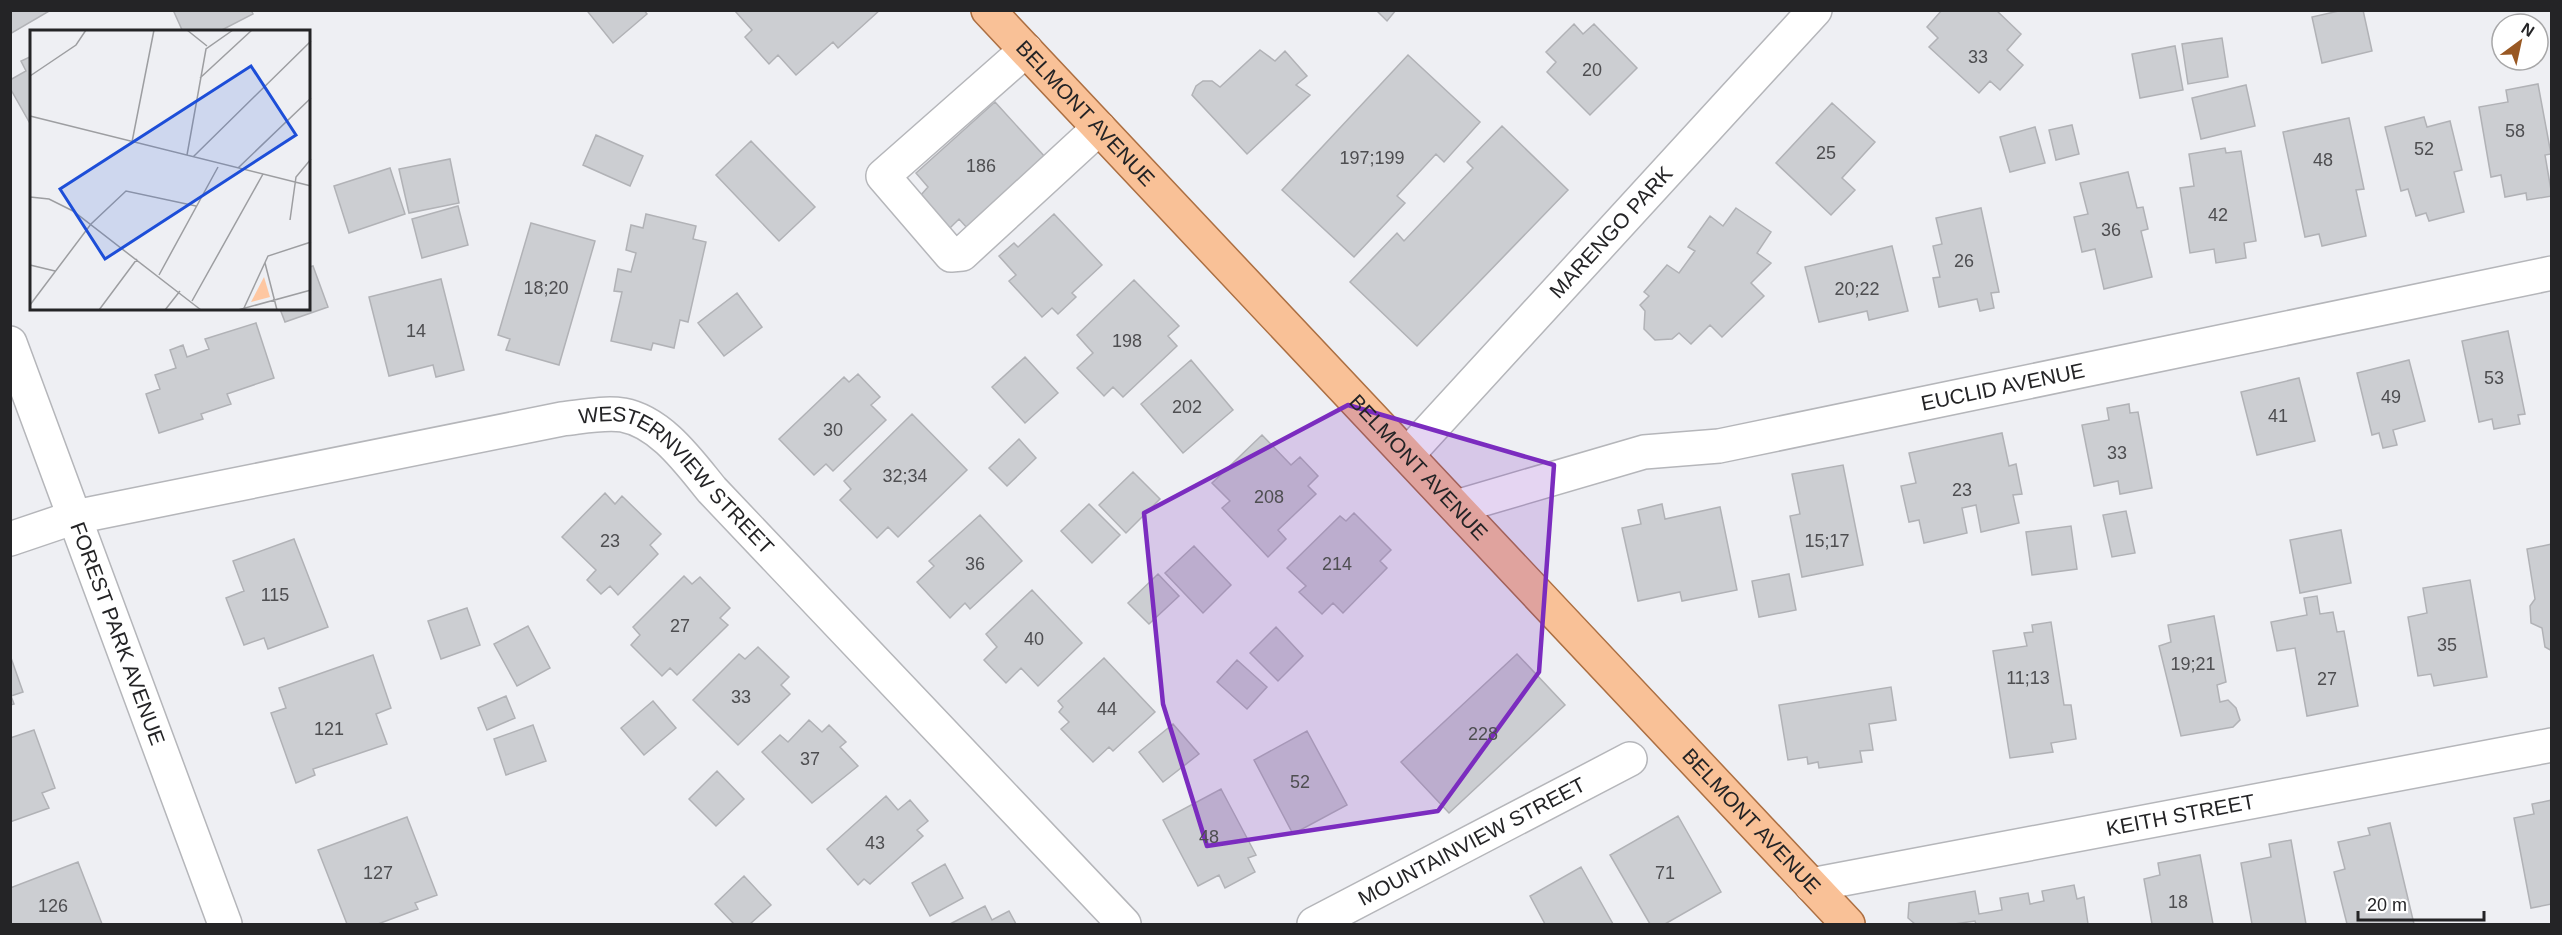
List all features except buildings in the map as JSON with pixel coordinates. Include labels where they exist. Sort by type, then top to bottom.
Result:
[{"type":"main road","name":"BELMONT AVENUE","points":[[988,10],[1848,924]]},
{"type":"street","name":"MARENGO PARK","points":[[1407,455],[1815,10]]},
{"type":"street","points":[[1026,50],[883,176],[951,255],[962,254],[1099,128]]},
{"type":"street","name":"EUCLID AVENUE","points":[[1456,507],[1644,452],[1719,446],[2552,273]]},
{"type":"street","name":"FOREST PARK AVENUE","points":[[10,343],[225,924]]},
{"type":"street","name":"WESTERNVIEW STREET","points":[[10,539],[75,517],[562,419],[612,414],[625,415],[647,425],[678,449],[712,490],[1124,924]]},
{"type":"street","name":"KEITH STREET","points":[[1811,885],[2552,745]]},
{"type":"street","name":"MOUNTAINVIEW STREET","points":[[1314,924],[1630,759]]},
{"type":"highlighted area","points":[[1348,405],[1554,465],[1539,672],[1438,811],[1207,846],[1163,704],[1144,513]]}]
